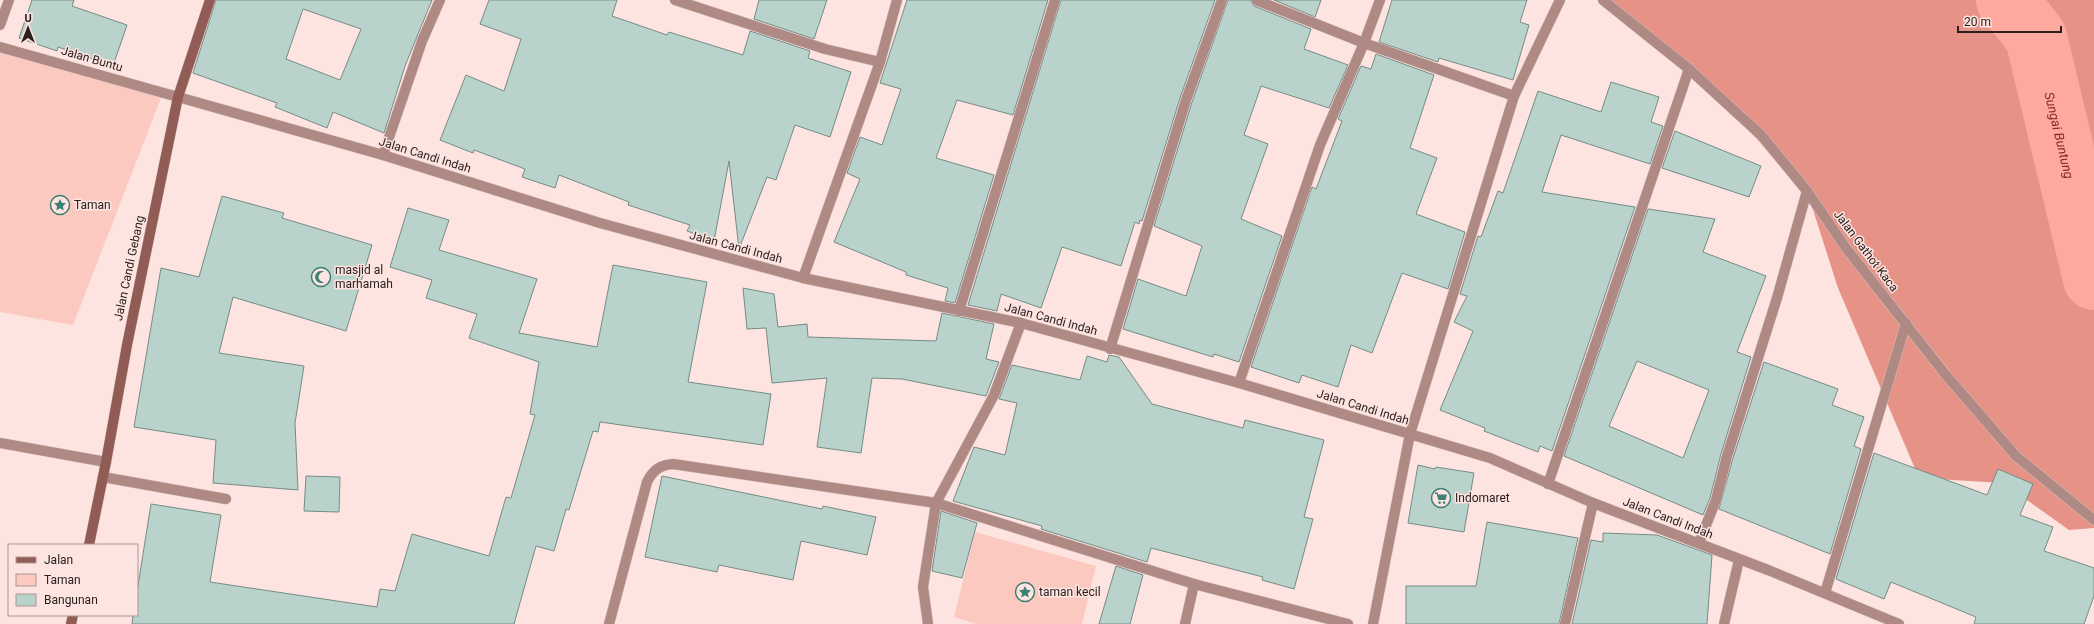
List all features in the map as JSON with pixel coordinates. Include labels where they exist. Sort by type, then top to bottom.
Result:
[{"type":"main road","name":"Jalan Candi Gebang","points":[[89,544],[106,462],[128,338],[178,97],[210,0]]},
{"type":"street","points":[[0,25],[8,0]]},
{"type":"street","points":[[383,156],[422,41],[440,0]]},
{"type":"street","points":[[676,0],[825,49],[880,62]]},
{"type":"street","points":[[803,278],[880,62],[897,0]]},
{"type":"street","points":[[959,311],[1055,0]]},
{"type":"street","points":[[1110,349],[1186,100],[1222,0]]},
{"type":"street","points":[[1256,0],[1364,44],[1514,96]]},
{"type":"street","points":[[1238,383],[1320,145],[1364,44],[1380,0]]},
{"type":"street","points":[[1373,624],[1410,434],[1514,96],[1560,0]]},
{"type":"street","name":"Jalan Gathot Kaca","points":[[1603,0],[1689,68],[1761,135],[1807,191],[1846,248],[1945,374],[2016,456],[2094,520]]},
{"type":"street","name":"Jalan Buntu","points":[[0,47],[178,97]]},
{"type":"street","points":[[1548,484],[1689,68]]},
{"type":"street","name":"Jalan Candi Indah","points":[[178,97],[383,156],[600,223],[803,278],[1021,323],[1110,349],[1238,383],[1490,458],[1593,503],[1700,543],[1739,560],[1825,593],[1893,623]]},
{"type":"street","points":[[1700,543],[1716,500],[1727,456],[1777,298],[1807,191]]},
{"type":"street","points":[[928,624],[923,587],[936,503],[994,395],[1021,323]]},
{"type":"street","points":[[1825,593],[1906,323]]},
{"type":"street","points":[[0,443],[106,462]]},
{"type":"street","points":[[610,624],[647,482],[656,469],[664,465],[673,464],[936,503],[1194,584],[1348,624]]},
{"type":"street","points":[[103,477],[226,499]]},
{"type":"street","points":[[1566,624],[1593,503]]},
{"type":"street","points":[[1724,624],[1739,560]]},
{"type":"street","points":[[1185,624],[1194,584]]},
{"type":"green space","name":"Taman","points":[[0,47],[161,98],[73,325],[0,312]]},
{"type":"green space","name":"taman kecil","points":[[975,532],[1096,566],[1082,624],[976,624],[954,617]]},
{"type":"shaded area","points":[[1603,0],[2094,0],[2094,528],[2069,530],[2003,483],[1919,478],[1838,288],[1807,191],[1689,69]]},
{"type":"building","points":[[32,0],[74,0],[72,6],[127,25],[113,66],[58,47],[57,51],[19,38]]},
{"type":"building","points":[[216,0],[432,0],[405,66],[384,133],[333,112],[327,128],[275,107],[277,103],[193,73]],"holes":[[[303,9],[361,29],[340,80],[286,59]]]},
{"type":"building","points":[[489,0],[617,0],[612,16],[667,35],[669,32],[743,55],[750,31],[810,51],[808,58],[851,72],[830,137],[795,125],[776,180],[767,177],[739,249],[729,161],[714,241],[687,231],[690,225],[628,205],[629,202],[559,175],[555,188],[522,177],[525,169],[474,150],[473,153],[440,140],[466,75],[504,91],[521,39],[480,24]]},
{"type":"building","points":[[759,0],[827,0],[814,39],[754,19]]},
{"type":"building","points":[[907,0],[1048,0],[1013,115],[957,100],[936,158],[994,175],[955,303],[945,301],[948,288],[906,275],[906,272],[834,242],[860,179],[847,173],[860,137],[882,145],[901,89],[880,83]]},
{"type":"building","points":[[1061,0],[1215,0],[1180,98],[1142,221],[1140,220],[1139,224],[1135,222],[1121,266],[1062,247],[1041,308],[1001,294],[997,311],[968,305]]},
{"type":"building","points":[[1228,0],[1250,0],[1254,6],[1311,29],[1304,49],[1348,65],[1329,108],[1261,86],[1244,135],[1268,144],[1241,219],[1282,236],[1239,362],[1214,354],[1213,357],[1123,329],[1138,279],[1186,296],[1202,246],[1154,226],[1192,102]]},
{"type":"building","points":[[1274,0],[1321,0],[1315,17]]},
{"type":"building","points":[[1392,0],[1527,0],[1520,22],[1529,25],[1513,80],[1439,58],[1438,62],[1379,42]]},
{"type":"building","points":[[1376,54],[1434,75],[1410,148],[1437,158],[1416,214],[1465,232],[1448,289],[1402,273],[1372,353],[1351,345],[1338,387],[1302,375],[1299,383],[1251,367],[1312,187],[1316,189],[1342,121],[1338,119],[1361,66],[1371,69]]},
{"type":"building","points":[[1611,82],[1659,97],[1651,122],[1663,126],[1650,164],[1561,135],[1542,192],[1635,207],[1552,451],[1540,446],[1538,452],[1484,431],[1485,428],[1440,410],[1473,331],[1454,322],[1467,296],[1460,294],[1478,236],[1481,237],[1498,191],[1503,193],[1538,91],[1601,112]]},
{"type":"building","points":[[1675,131],[1761,166],[1749,197],[1662,168]]},
{"type":"building","points":[[222,196],[284,213],[282,218],[372,245],[346,331],[233,297],[219,353],[304,366],[295,423],[298,490],[213,483],[216,440],[134,427],[161,268],[199,277]]},
{"type":"building","points":[[408,208],[449,220],[439,250],[537,279],[519,333],[597,347],[613,265],[707,282],[688,382],[771,394],[763,445],[600,422],[598,432],[593,431],[569,510],[566,509],[554,551],[536,546],[514,624],[132,624],[133,616],[138,616],[138,586],[151,504],[221,515],[210,582],[377,607],[380,589],[395,591],[412,534],[489,556],[506,497],[511,498],[535,415],[530,414],[539,362],[469,338],[477,314],[426,298],[432,280],[390,267]]},
{"type":"building","points":[[1648,209],[1715,219],[1703,252],[1766,276],[1737,352],[1751,357],[1721,454],[1710,498],[1703,515],[1564,456]],"holes":[[[1637,361],[1709,390],[1683,458],[1609,426]]]},
{"type":"building","points":[[743,288],[774,294],[778,327],[807,324],[808,337],[936,341],[942,313],[994,324],[986,359],[999,362],[986,396],[902,379],[872,378],[861,453],[817,447],[827,378],[772,383],[766,328],[747,329]]},
{"type":"building","points":[[1109,355],[1119,357],[1152,404],[1243,428],[1245,420],[1324,440],[1304,517],[1313,519],[1294,589],[1262,580],[1263,577],[1151,548],[1147,562],[1041,529],[1042,526],[953,501],[974,447],[1005,455],[1017,403],[999,399],[1012,365],[1080,380],[1087,356],[1107,362]]},
{"type":"building","points":[[1764,362],[1838,389],[1832,405],[1864,417],[1854,446],[1861,449],[1830,554],[1719,509],[1733,458]]},
{"type":"building","points":[[1874,453],[1987,495],[1998,469],[2033,484],[2020,515],[2053,527],[2044,551],[2094,568],[2094,596],[2084,624],[1974,624],[1976,617],[1891,582],[1884,599],[1836,579]]},
{"type":"building","name":"Indomaret","points":[[1418,465],[1435,469],[1436,467],[1474,473],[1464,532],[1408,523]]},
{"type":"building","points":[[306,476],[340,477],[339,512],[304,511]]},
{"type":"building","points":[[662,476],[822,509],[823,506],[876,517],[867,555],[801,541],[793,580],[719,565],[717,572],[645,557]]},
{"type":"building","points":[[941,511],[977,523],[962,578],[932,571]]},
{"type":"building","points":[[1487,522],[1578,538],[1559,624],[1406,624],[1406,586],[1476,586]]},
{"type":"building","points":[[1603,533],[1657,535],[1712,555],[1707,624],[1572,624],[1591,540],[1603,542]]},
{"type":"building","points":[[1116,566],[1143,575],[1130,624],[1099,624]]},
{"type":"waterway","name":"Sungai Buntung","points":[[2007,0],[2036,37],[2094,279]]},
{"type":"place","name":"Taman","points":[[60,205]]},
{"type":"place","name":"masjid al marhamah","points":[[321,277]]},
{"type":"place","name":"Indomaret","points":[[1441,498]]},
{"type":"place","name":"taman kecil","points":[[1025,592]]}]
